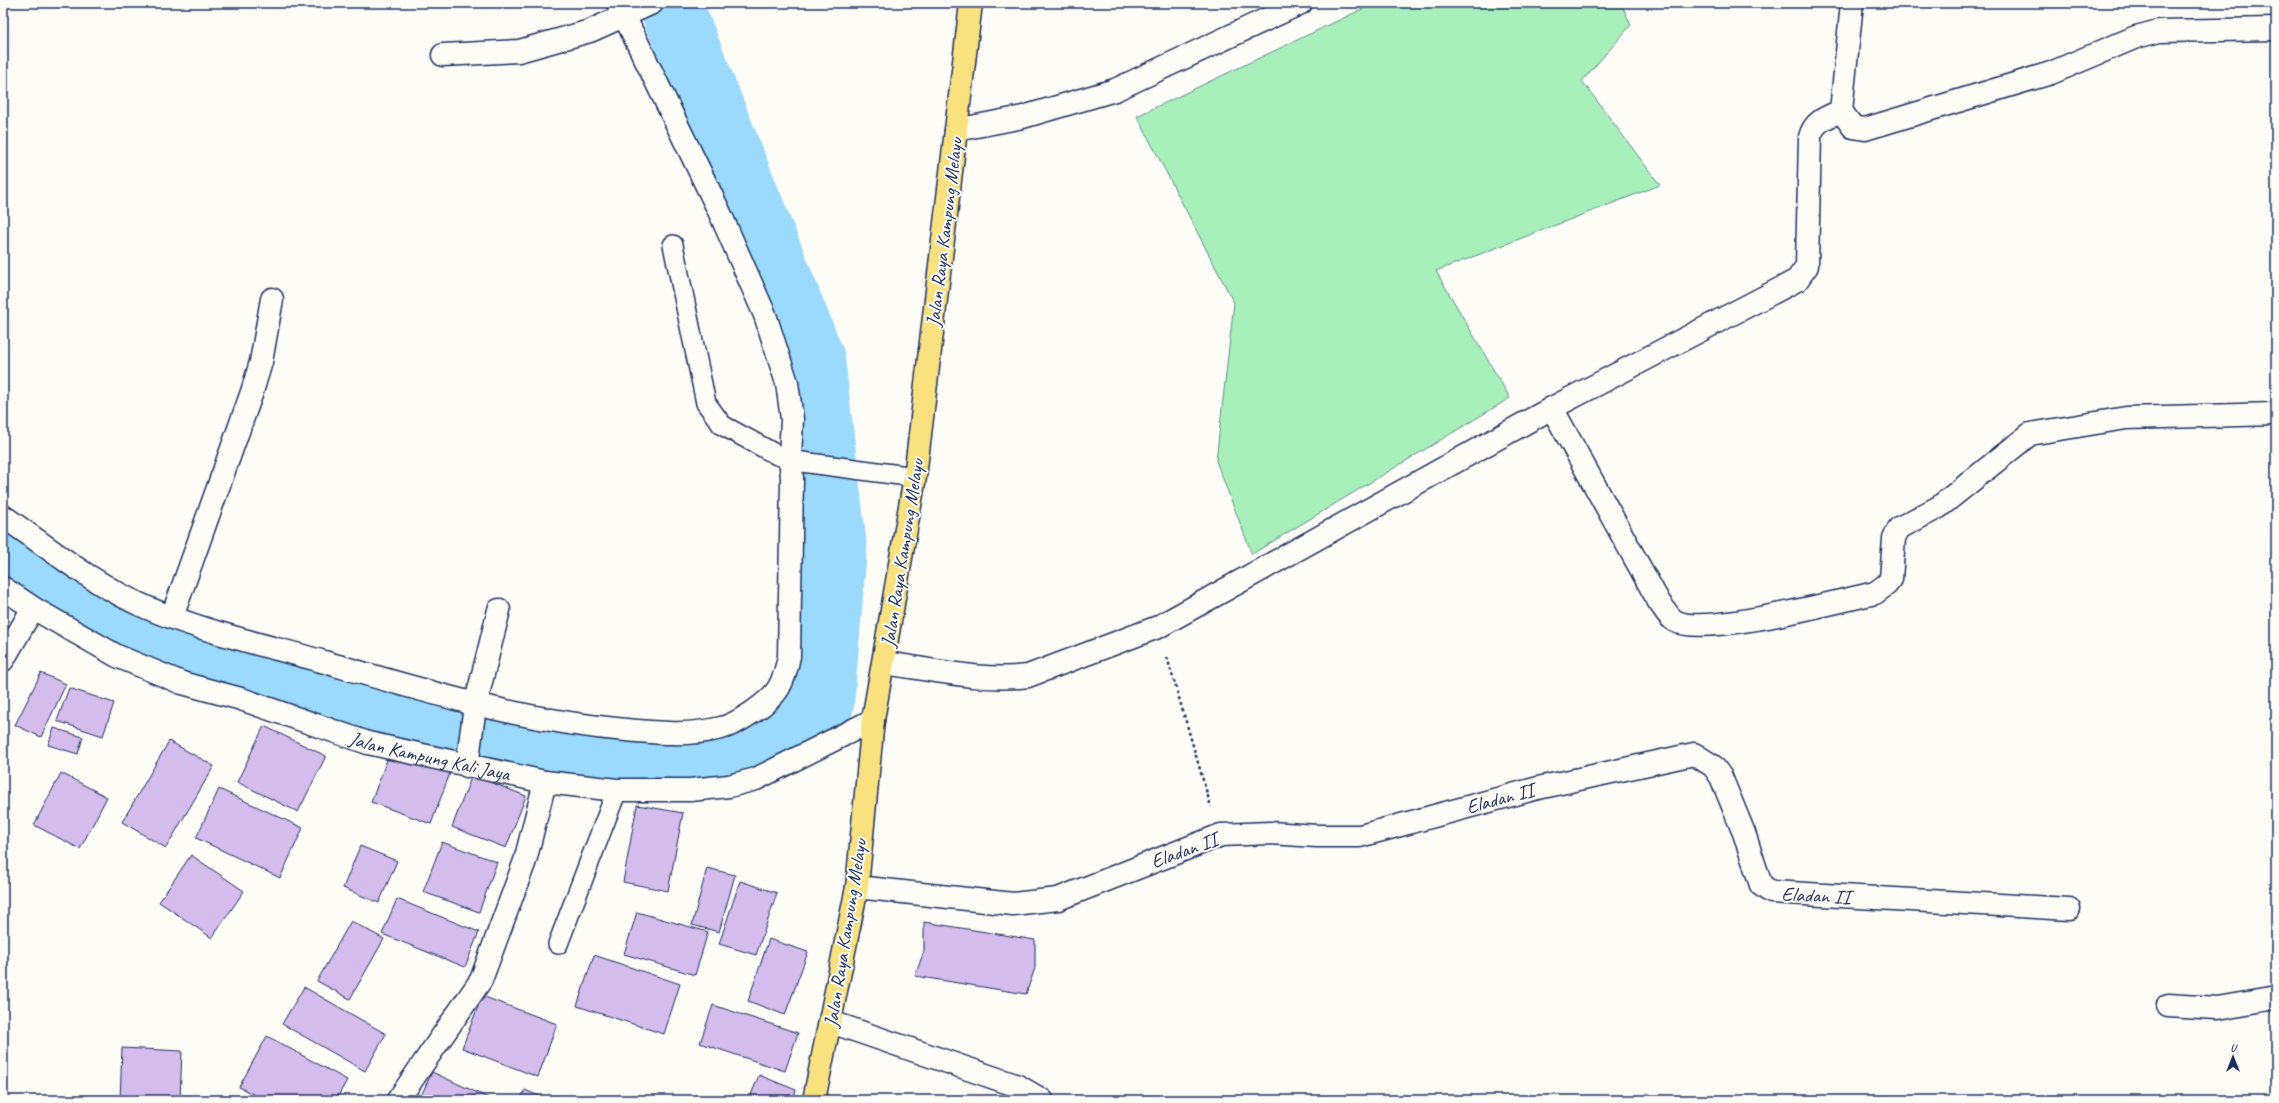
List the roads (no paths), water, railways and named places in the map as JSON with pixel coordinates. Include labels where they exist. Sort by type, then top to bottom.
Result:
[{"type":"main road","name":"Jalan Raya Kampung Melayu","points":[[814,1100],[831,1022],[857,887],[873,720],[915,476],[971,3]]},
{"type":"street","points":[[956,130],[1023,117],[1115,90],[1302,3]]},
{"type":"street","points":[[1852,3],[1841,111],[1853,127],[1865,128],[2051,73],[2136,37],[2159,31],[2276,29]]},
{"type":"street","points":[[3,516],[99,583],[150,609],[205,628],[474,710],[588,727],[659,733],[696,733],[723,727],[762,705],[777,691],[785,675],[789,656],[792,478],[796,460],[787,384],[765,315],[632,8],[590,31],[519,51],[443,55]]},
{"type":"street","points":[[884,663],[988,677],[1022,677],[1158,627],[1552,408],[1797,280],[1807,266],[1810,137],[1812,130],[1821,119],[1841,111]]},
{"type":"street","points":[[172,617],[252,392],[261,362],[272,299]]},
{"type":"street","points":[[1552,408],[1660,602],[1675,621],[1694,625],[1737,623],[1875,592],[1886,586],[1890,579],[1894,538],[1899,528],[1939,507],[2030,434],[2126,418],[2276,414]]},
{"type":"street","name":"Jalan Kampung Kali Jaya","points":[[3,588],[33,608],[117,656],[182,683],[241,699],[368,743],[545,782],[617,790],[690,790],[729,786],[756,779],[873,720]]},
{"type":"street","points":[[3,660],[33,608]]},
{"type":"street","points":[[467,766],[469,738],[474,710],[499,610]]},
{"type":"street","name":"Eladan II","points":[[857,887],[1013,904],[1058,899],[1221,835],[1270,833],[1317,836],[1360,836],[1538,788],[1694,754],[1713,766],[1721,777],[1744,833],[1761,885],[1772,892],[2069,909]]},
{"type":"street","points":[[398,1100],[481,980],[525,861],[545,782]]},
{"type":"street","points":[[2168,1005],[2217,1008],[2276,998]]},
{"type":"street","points":[[831,1022],[1018,1086],[1042,1100]]},
{"type":"lane","points":[[673,244],[706,403],[722,425],[777,455],[796,460],[915,476]]},
{"type":"lane","points":[[558,944],[617,790]]},
{"type":"waterway","points":[[3,543],[102,611],[320,693],[569,764],[765,749],[822,704],[835,548],[813,360],[670,3]]}]
